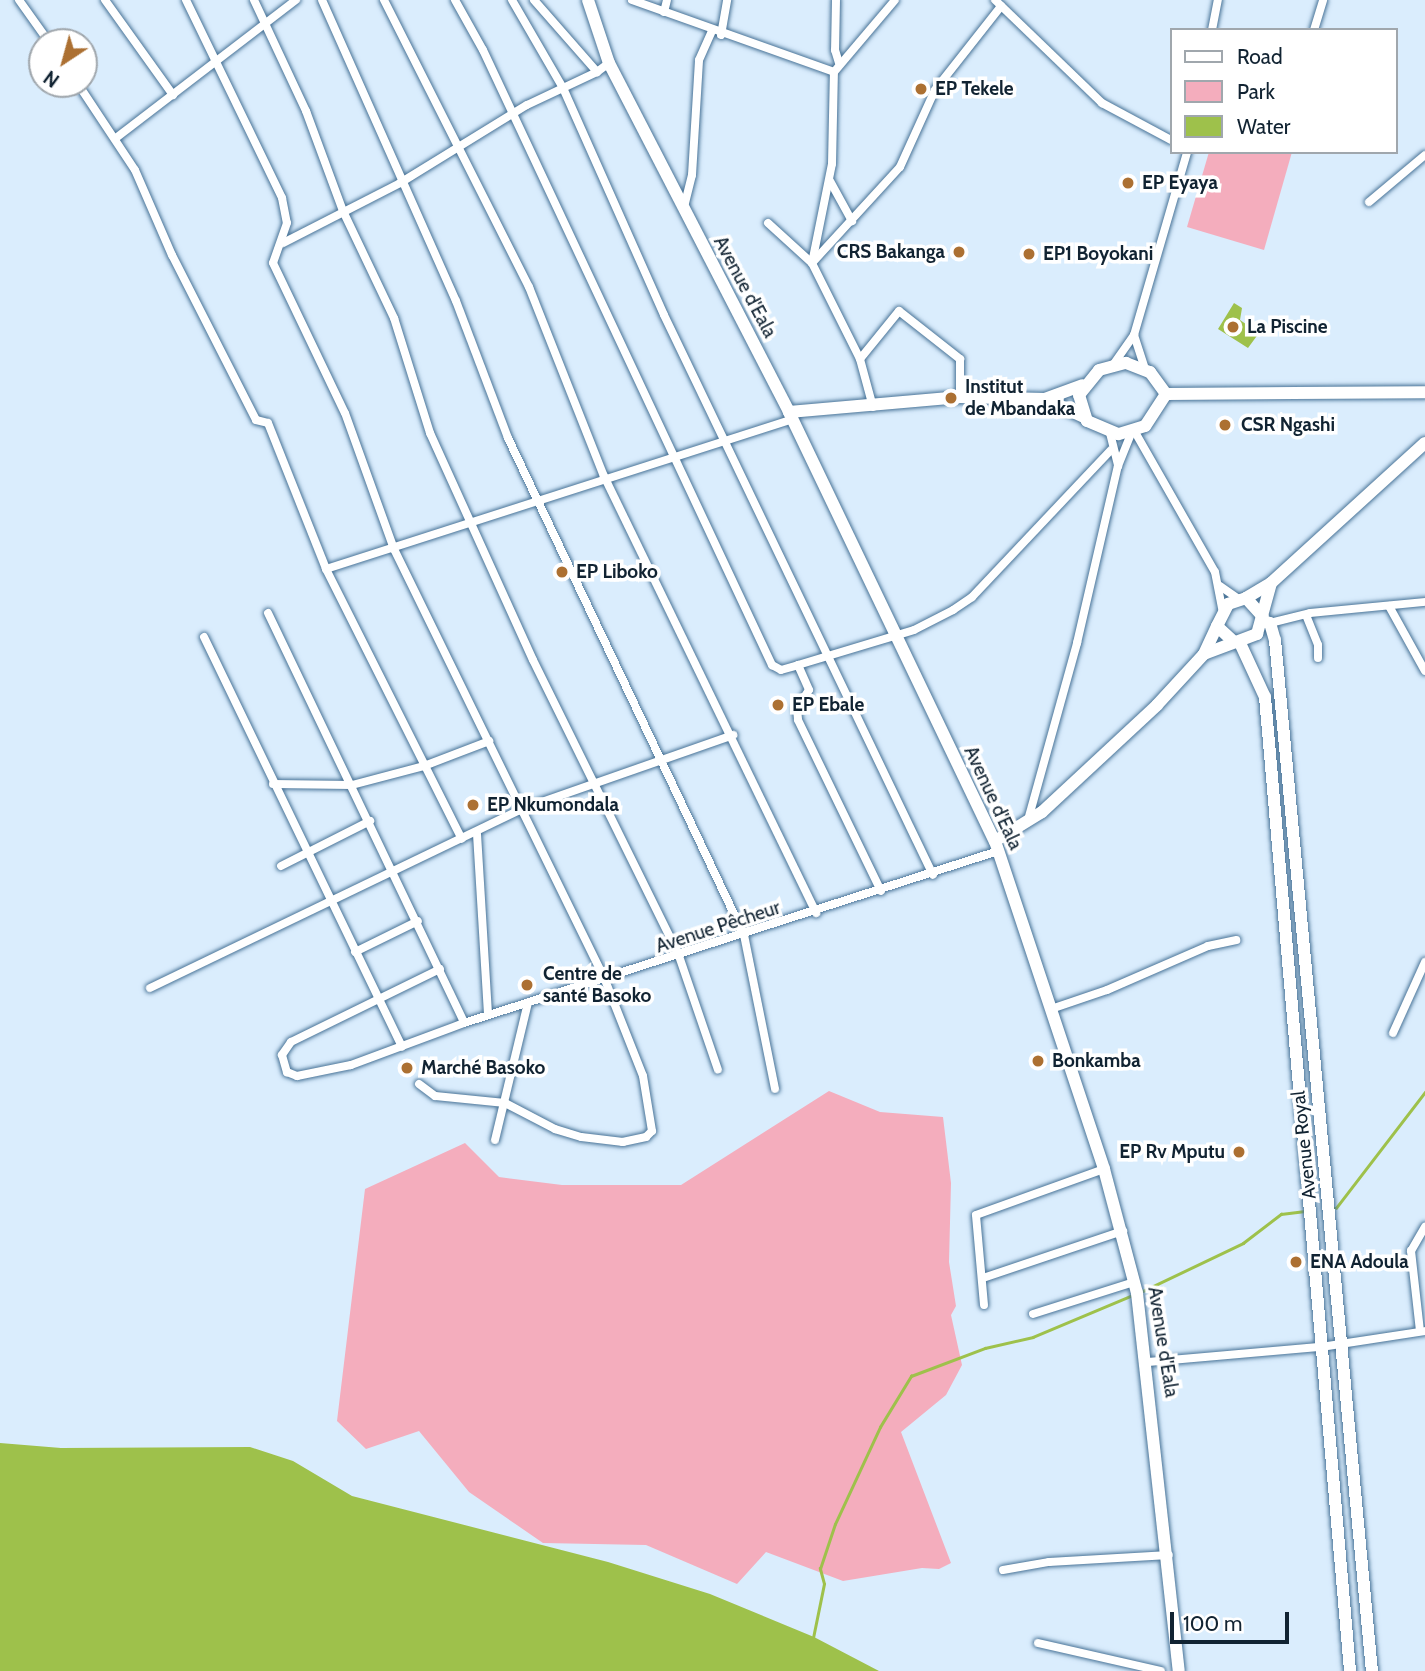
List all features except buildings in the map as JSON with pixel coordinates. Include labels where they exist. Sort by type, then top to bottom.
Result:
[{"type":"street","points":[[19,0],[39,28]]},
{"type":"street","points":[[105,0],[173,95]]},
{"type":"street","points":[[186,0],[219,60],[282,198],[287,223],[283,243],[273,263],[345,413],[394,549],[605,980],[636,1055],[652,1131],[646,1138],[623,1142],[581,1136],[505,1103],[435,1096],[419,1084]]},
{"type":"street","points":[[254,0],[267,23],[343,211],[394,318],[412,385],[469,521],[679,956],[718,1070]]},
{"type":"street","points":[[116,138],[296,0]]},
{"type":"street","points":[[322,0],[400,183],[456,301],[508,438],[744,935],[775,1090]]},
{"type":"street","points":[[384,0],[529,287],[604,476],[733,735],[816,913]]},
{"type":"street","points":[[455,0],[513,115],[772,665],[781,670],[893,633],[914,630],[972,597],[1111,450]]},
{"type":"street","points":[[512,0],[563,88],[664,316],[830,655],[933,875]]},
{"type":"street","points":[[534,0],[597,72]]},
{"type":"street","name":"Avenue d'Eala","points":[[588,0],[609,63],[790,415],[996,846],[1104,1169],[1123,1231],[1135,1285],[1148,1362],[1179,1671]]},
{"type":"street","points":[[632,0],[717,33],[778,49],[834,72]]},
{"type":"street","points":[[664,12],[667,0]]},
{"type":"street","points":[[684,210],[692,175],[699,60],[717,33],[727,0]]},
{"type":"street","points":[[836,0],[835,50],[839,63]]},
{"type":"street","points":[[812,263],[830,181],[834,72],[895,0]]},
{"type":"street","points":[[1212,28],[1218,0]]},
{"type":"street","points":[[1315,28],[1323,0]]},
{"type":"street","points":[[812,263],[900,167],[935,90],[998,3],[1102,103],[1170,139]]},
{"type":"street","points":[[283,243],[400,183],[513,115],[597,72],[609,63]]},
{"type":"street","points":[[88,98],[116,138],[256,420],[268,424],[326,569],[462,839]]},
{"type":"street","points":[[326,569],[394,549],[604,476],[676,458],[790,415],[960,397],[1045,399],[1083,384],[1113,365],[1135,335],[1186,154]]},
{"type":"street","points":[[1369,202],[1425,155]]},
{"type":"street","points":[[830,181],[852,221]]},
{"type":"street","points":[[768,223],[812,263],[860,359],[873,407]]},
{"type":"street","points":[[860,359],[899,311],[960,359],[960,397]]},
{"type":"street","points":[[1135,335],[1145,369]]},
{"type":"street","points":[[1028,820],[1077,643],[1118,466],[1133,433],[1156,415],[1166,394],[1162,383],[1145,369],[1113,365]]},
{"type":"street","points":[[1083,384],[1078,401],[1084,417]]},
{"type":"street","points":[[1166,394],[1425,392]]},
{"type":"street","points":[[1045,399],[1084,417],[1110,433],[1133,433]]},
{"type":"street","points":[[1110,433],[1111,450],[1118,466]]},
{"type":"street","points":[[996,846],[1147,714],[1204,654],[1223,609],[1220,586],[1133,433]]},
{"type":"street","points":[[1223,609],[1271,583],[1424,446]]},
{"type":"street","points":[[1204,654],[1257,634],[1265,620],[1271,583]]},
{"type":"street","points":[[1220,586],[1242,598],[1265,620]]},
{"type":"street","points":[[1265,620],[1425,603]]},
{"type":"street","points":[[1389,606],[1425,671]]},
{"type":"street","points":[[268,612],[370,821],[464,1023]]},
{"type":"street","points":[[1306,615],[1318,645],[1318,658]]},
{"type":"street","name":"Avenue Royal","points":[[1265,620],[1275,640],[1372,1671]]},
{"type":"street","points":[[1217,626],[1237,643]]},
{"type":"street","points":[[204,637],[402,1047]]},
{"type":"street","name":"Avenue Royal","points":[[1237,643],[1265,697],[1350,1671]]},
{"type":"street","points":[[798,665],[809,690],[797,708],[798,720],[881,891]]},
{"type":"street","points":[[150,988],[477,834],[522,809],[598,785],[733,735]]},
{"type":"street","points":[[273,784],[352,785],[424,766],[489,741]]},
{"type":"street","points":[[281,866],[370,821]]},
{"type":"street","points":[[477,834],[488,1015]]},
{"type":"street","name":"Avenue Pêcheur","points":[[378,1001],[291,1042],[282,1055],[287,1072],[297,1076],[338,1069],[488,1015],[933,875],[996,846]]},
{"type":"street","points":[[355,952],[418,922]]},
{"type":"street","points":[[1051,1009],[1107,990],[1208,946],[1236,940]]},
{"type":"street","points":[[1392,1033],[1425,962]]},
{"type":"street","points":[[378,1001],[440,968]]},
{"type":"street","points":[[495,1140],[528,1003]]},
{"type":"street","points":[[984,1305],[975,1215],[1104,1169]]},
{"type":"street","points":[[1148,1362],[1321,1347],[1423,1331],[1411,1251],[1425,1227]]},
{"type":"street","points":[[983,1278],[1123,1231]]},
{"type":"street","points":[[1033,1314],[1135,1285]]},
{"type":"street","points":[[1003,1570],[1049,1562],[1169,1555]]},
{"type":"street","points":[[1038,1643],[1161,1671]]},
{"type":"green space","points":[[1208,154],[1291,154],[1264,250],[1187,227]]},
{"type":"green space","points":[[829,1091],[880,1112],[943,1117],[951,1183],[949,1262],[956,1306],[951,1315],[962,1365],[946,1395],[901,1432],[951,1563],[939,1569],[922,1568],[843,1581],[766,1552],[737,1584],[646,1545],[543,1543],[469,1492],[419,1431],[366,1449],[337,1421],[365,1189],[465,1143],[499,1177],[562,1185],[681,1185]]},
{"type":"water","name":"La Piscine","points":[[1234,303],[1242,308],[1240,320],[1259,333],[1248,348],[1218,329]]},
{"type":"water","points":[[0,1443],[61,1448],[250,1447],[293,1461],[352,1496],[608,1562],[710,1594],[814,1637],[879,1671],[0,1671]]},
{"type":"waterway","points":[[1331,1208],[1336,1208],[1425,1092]]},
{"type":"waterway","points":[[1143,1291],[1243,1243],[1281,1214],[1307,1211]]},
{"type":"waterway","points":[[813,1638],[824,1584],[820,1569],[835,1524],[880,1427],[911,1376],[985,1348],[1033,1337],[1133,1295]]},
{"type":"place","name":"EP Tekele","points":[[921,89]]},
{"type":"place","name":"EP Eyaya","points":[[1128,183]]},
{"type":"place","name":"CRS Bakanga","points":[[959,252]]},
{"type":"place","name":"EP1 Boyokani","points":[[1029,254]]},
{"type":"place","name":"La Piscine","points":[[1233,327]]},
{"type":"place","name":"Institut de Mbandaka","points":[[951,398]]},
{"type":"place","name":"CSR Ngashi","points":[[1225,425]]},
{"type":"place","name":"EP Liboko","points":[[562,572]]},
{"type":"place","name":"EP Ebale","points":[[778,705]]},
{"type":"place","name":"EP Nkumondala","points":[[473,805]]},
{"type":"place","name":"Centre de santé Basoko","points":[[527,985]]},
{"type":"place","name":"Bonkamba","points":[[1038,1061]]},
{"type":"place","name":"Marché Basoko","points":[[407,1068]]},
{"type":"place","name":"EP Rv Mputu","points":[[1239,1152]]},
{"type":"place","name":"ENA Adoula","points":[[1296,1262]]}]
